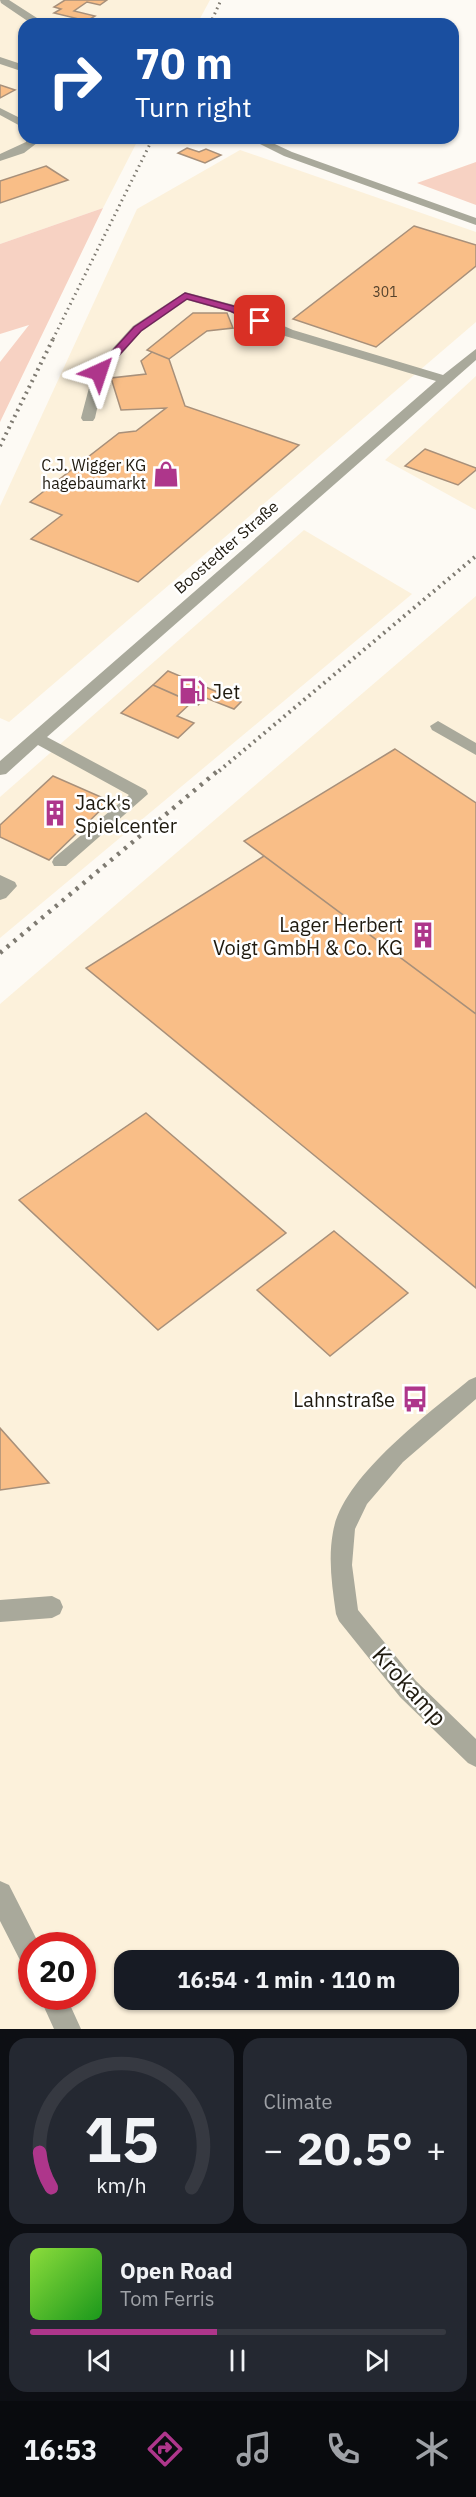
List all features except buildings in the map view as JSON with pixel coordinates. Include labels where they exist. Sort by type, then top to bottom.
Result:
[{"type":"street","points":[[3,1],[30,18]]},
{"type":"street","points":[[0,60],[18,67]]},
{"type":"street","points":[[0,111],[18,122]]},
{"type":"street","points":[[0,158],[20,151],[30,144]]},
{"type":"street","points":[[267,144],[299,158],[476,222]]},
{"type":"street","points":[[88,418],[99,372],[137,329],[185,296],[234,309],[289,333],[445,380]]},
{"type":"street","name":"Boostedter Straße","points":[[0,770],[476,353]]},
{"type":"street","points":[[463,364],[476,372]]},
{"type":"street","points":[[438,726],[476,750]]},
{"type":"street","points":[[36,738],[140,794],[60,862]]},
{"type":"street","points":[[0,881],[9,886],[0,894]]},
{"type":"street","name":"Krokamp","points":[[476,1386],[395,1455],[359,1497],[344,1529],[340,1565],[347,1614],[408,1689],[476,1755]]},
{"type":"street","points":[[0,1611],[52,1607]]},
{"type":"street","points":[[0,1894],[19,1932]]},
{"type":"street","points":[[59,2010],[68,2029]]},
{"type":"shaded area","points":[[0,0],[210,0],[200,18],[18,18],[18,144],[136,144],[103,208],[0,244]]},
{"type":"shaded area","points":[[240,150],[476,232],[476,322],[9,722],[0,718],[0,506],[137,209]]},
{"type":"shaded area","points":[[476,162],[476,205],[417,183]]},
{"type":"shaded area","points":[[103,208],[0,422],[0,362],[29,325],[0,334],[0,244]]},
{"type":"shaded area","points":[[476,376],[476,510],[385,460]]},
{"type":"shaded area","points":[[304,530],[412,594],[0,938],[0,797]]},
{"type":"shaded area","points":[[476,596],[476,2029],[0,2029],[0,1004]]},
{"type":"railway","points":[[213,18],[221,0]]},
{"type":"railway","points":[[53,339],[150,144]]},
{"type":"railway","points":[[0,446],[54,337]]},
{"type":"railway","points":[[219,771],[476,556]]},
{"type":"railway","points":[[0,953],[220,769]]},
{"type":"place","name":"C.J. Wigger KG hagebaumarkt","points":[[166,474]]},
{"type":"place","name":"Jet","points":[[192,691]]},
{"type":"place","name":"Jack's Spielcenter","points":[[55,813]]},
{"type":"place","name":"Lager Herbert Voigt GmbH & Co. KG","points":[[423,935]]},
{"type":"place","name":"Lahnstraße","points":[[415,1399]]},
{"type":"route","points":[[99,372],[137,329],[185,296],[234,309],[260,321]]}]
